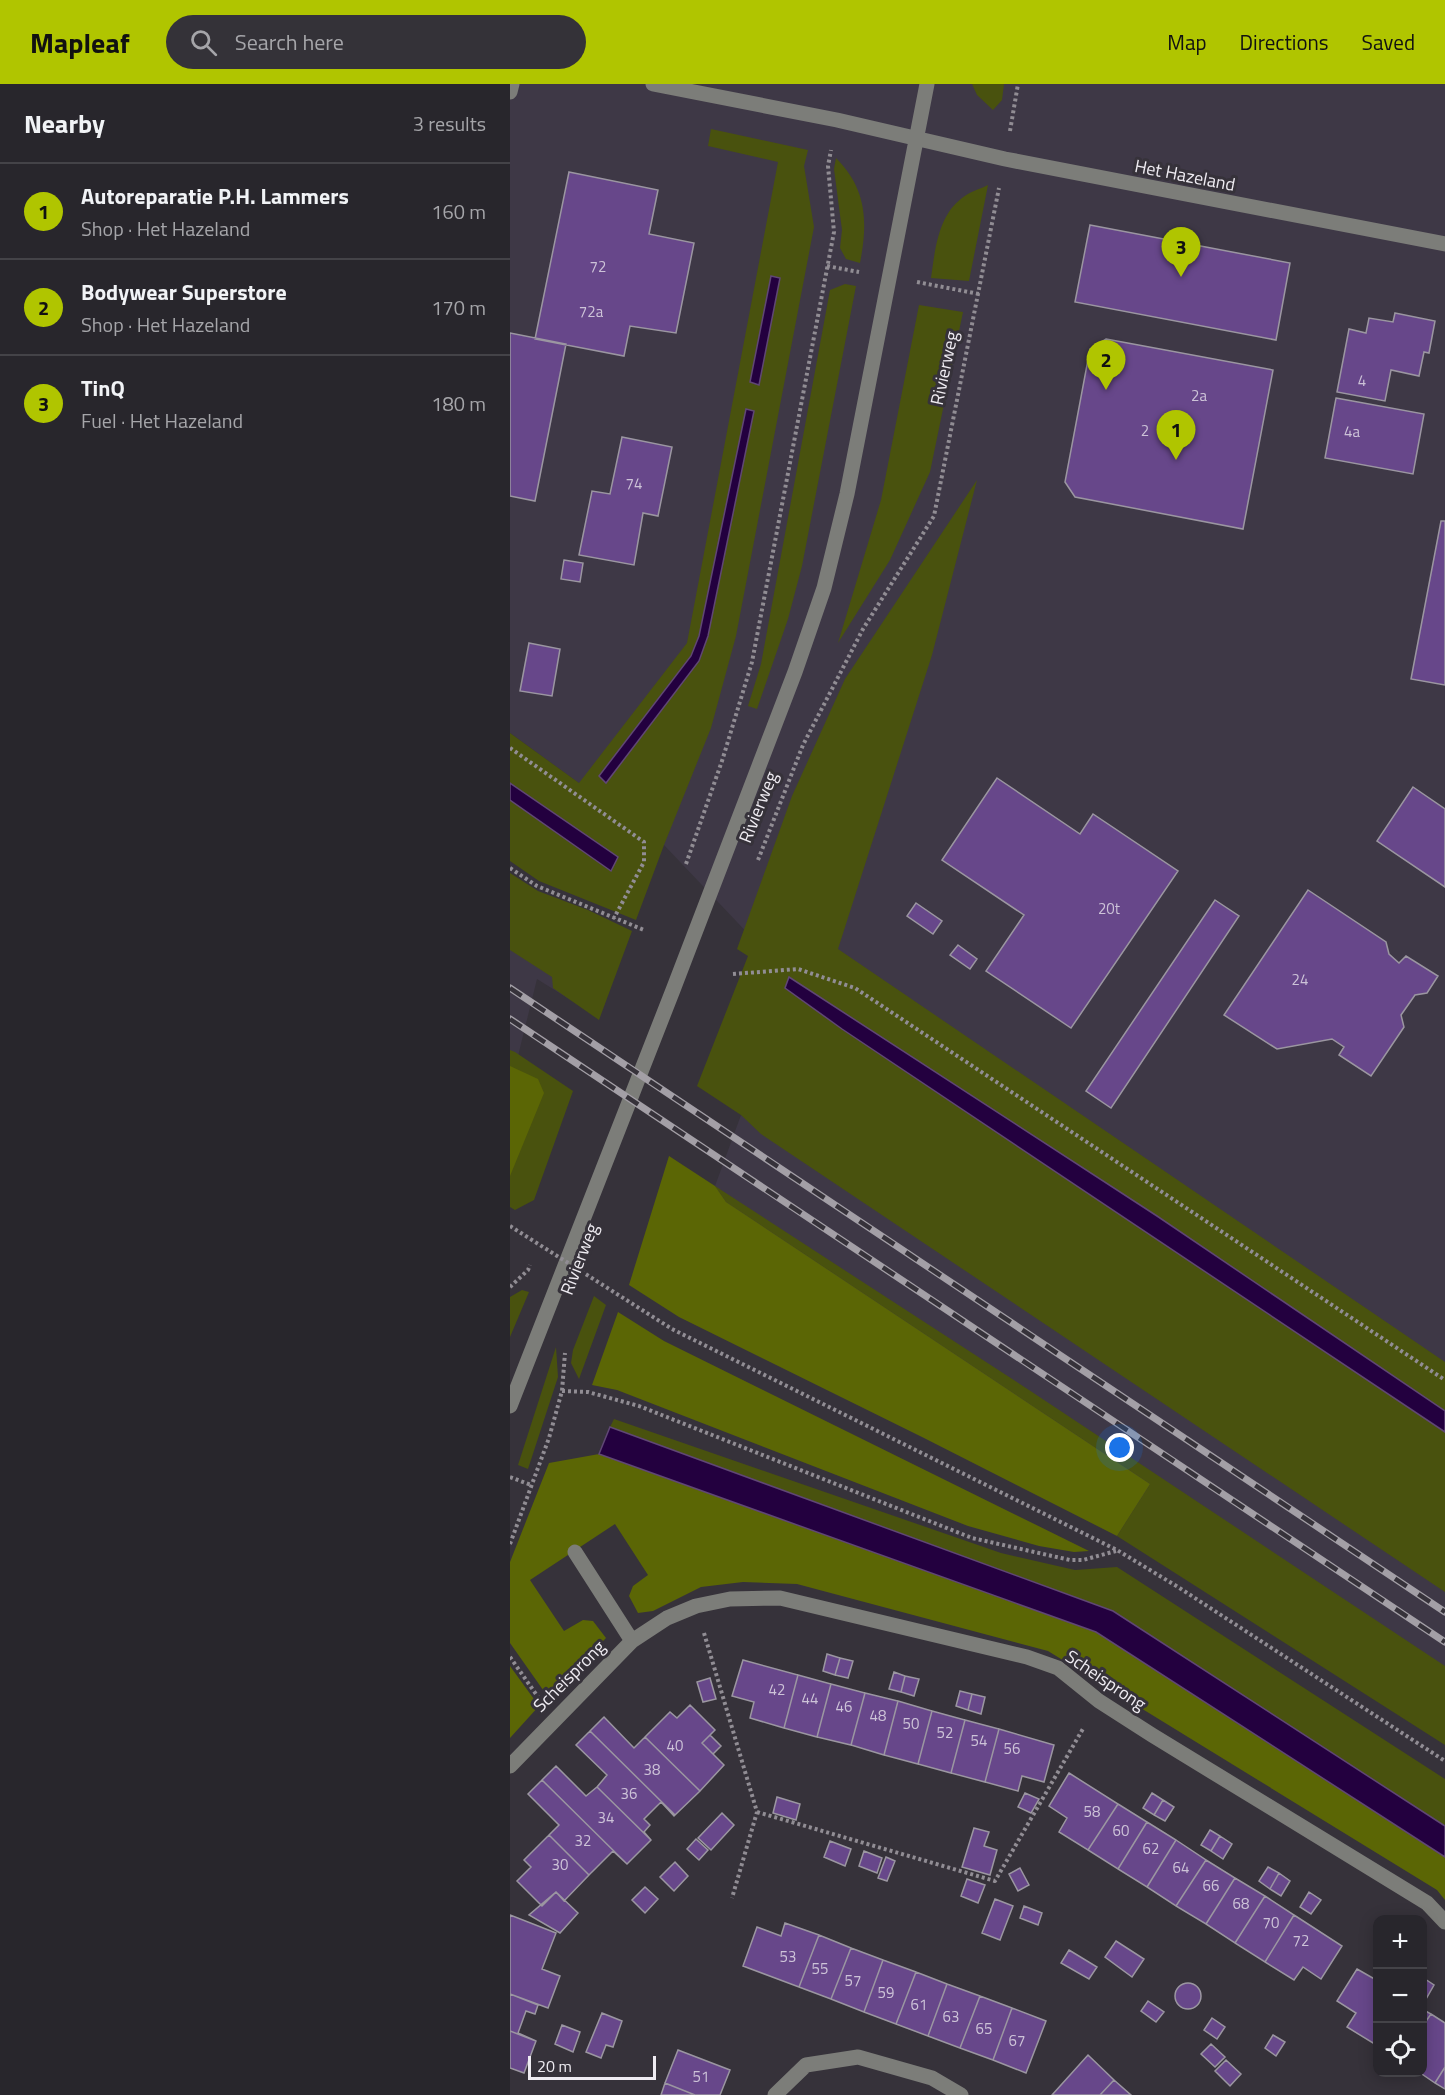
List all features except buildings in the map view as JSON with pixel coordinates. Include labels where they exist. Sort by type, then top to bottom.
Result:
[{"type":"street","points":[[510,92],[512,84]]},
{"type":"street","name":"Het Hazeland","points":[[653,84],[837,120],[1005,159],[1445,244]]},
{"type":"street","name":"Rivierweg","points":[[510,1406],[673,990],[795,672],[824,588],[847,494],[927,84]]},
{"type":"street","name":"Scheisprong","points":[[575,1552],[632,1641]]},
{"type":"street","name":"Scheisprong","points":[[510,1766],[632,1641],[667,1618],[696,1606],[730,1599],[780,1598],[1027,1657],[1058,1668],[1099,1701],[1427,1903],[1445,1922]]},
{"type":"street","points":[[775,2095],[806,2065],[858,2056],[932,2078],[961,2095]]},
{"type":"path","name":"Rivierweg","points":[[755,868],[803,745],[863,629],[934,516],[1018,84]]},
{"type":"path","points":[[684,870],[722,761],[752,662],[834,231],[828,166],[837,120]]},
{"type":"path","points":[[510,748],[644,842],[644,862],[614,918]]},
{"type":"path","points":[[510,868],[537,886],[644,930]]},
{"type":"path","points":[[733,974],[798,969],[855,988],[1445,1380]]},
{"type":"path","points":[[510,1226],[672,1329],[1116,1551],[1178,1587],[1445,1761]]},
{"type":"path","points":[[537,1250],[541,1239]]},
{"type":"path","points":[[510,1287],[528,1270],[532,1260]]},
{"type":"path","name":"Rivierweg","points":[[590,1284],[594,1274]]},
{"type":"path","points":[[510,1544],[549,1438],[562,1391],[565,1352],[568,1343]]},
{"type":"path","points":[[562,1391],[588,1392],[639,1406],[972,1538],[1070,1560],[1083,1560],[1116,1551]]},
{"type":"path","points":[[510,1477],[531,1485]]},
{"type":"path","points":[[696,1606],[757,1812],[732,1898]]},
{"type":"path","points":[[510,1657],[554,1719]]},
{"type":"path","points":[[757,1812],[995,1881],[1099,1701]]},
{"type":"shaded area","points":[[510,84],[1445,84],[1445,1444],[789,977],[664,845],[510,733]]},
{"type":"shaded area","points":[[771,276],[780,278],[759,385],[750,382]]},
{"type":"shaded area","points":[[746,409],[754,411],[708,636],[699,661],[606,783],[599,776],[691,656],[699,636]]},
{"type":"shaded area","points":[[510,783],[618,857],[611,871],[510,800]]},
{"type":"shaded area","points":[[510,887],[569,999],[537,979],[518,1056],[510,1176]]},
{"type":"shaded area","points":[[789,977],[1157,1216],[1445,1411],[1445,1432],[842,1029],[785,988]]},
{"type":"shaded area","points":[[741,1115],[1445,1529],[1445,1721],[726,1202],[715,1186]]},
{"type":"shaded area","points":[[610,1427],[1113,1611],[1445,1826],[1445,1857],[1096,1632],[599,1454]]},
{"type":"green space","points":[[972,84],[1004,84],[1002,100],[993,110],[977,95]]},
{"type":"green space","points":[[711,129],[808,150],[804,166],[814,227],[736,636],[711,728],[636,920],[539,881],[510,861],[510,733],[579,783],[687,643],[778,162],[708,146]]},
{"type":"green space","points":[[836,158],[854,182],[863,207],[864,234],[860,263],[846,259],[840,248],[842,230],[834,169]]},
{"type":"green space","points":[[988,185],[969,281],[931,278],[939,234],[948,214],[954,205],[965,196]]},
{"type":"green space","points":[[845,284],[856,286],[802,566],[788,619],[757,709],[748,706],[761,664],[830,290]]},
{"type":"green space","points":[[919,305],[963,312],[930,472],[890,560],[838,643],[881,500]]},
{"type":"green space","points":[[977,480],[932,655],[838,949],[1445,1362],[1445,1411],[1157,1216],[789,977],[785,988],[842,1029],[1445,1432],[1445,1592],[761,1134],[741,1115],[697,1086],[748,956],[737,949],[792,796],[845,679]]},
{"type":"green space","points":[[510,873],[538,891],[588,910],[632,931],[599,1020],[553,988],[552,977],[510,950]]},
{"type":"green space","points":[[510,1050],[573,1091],[534,1200],[515,1210],[510,1207]]},
{"type":"green space","points":[[510,1066],[538,1079],[544,1093],[510,1176]]},
{"type":"green space","points":[[669,1156],[715,1186],[726,1202],[1150,1484],[1117,1536],[679,1317],[629,1285]]},
{"type":"green space","points":[[715,1186],[1029,1390],[1445,1666],[1445,1745],[1117,1536],[1150,1484],[726,1202]]},
{"type":"green space","points":[[522,1290],[529,1292],[510,1337],[510,1297]]},
{"type":"green space","points":[[594,1296],[606,1305],[579,1379],[571,1363],[573,1350]]},
{"type":"green space","points":[[618,1312],[664,1341],[1089,1551],[1074,1552],[1039,1546],[968,1526],[617,1390],[592,1385]]},
{"type":"green space","points":[[556,1347],[558,1377],[528,1469],[518,1465]]},
{"type":"green space","points":[[614,1419],[1001,1553],[1075,1570],[1117,1567],[1445,1779],[1445,1826],[1113,1611],[610,1427]]},
{"type":"green space","points":[[599,1454],[1096,1632],[1445,1857],[1445,1900],[1437,1890],[1048,1651],[797,1584],[743,1582],[701,1587],[653,1611],[638,1613],[629,1596],[633,1586],[648,1575],[615,1524],[530,1580],[564,1631],[583,1620],[593,1621],[606,1638],[548,1697],[510,1643],[510,1562],[549,1463]]},
{"type":"green space","points":[[510,1666],[539,1706],[510,1738]]},
{"type":"railway","points":[[510,988],[1445,1612]]},
{"type":"railway","points":[[510,1019],[1445,1642]]},
{"type":"place","name":"TinQ","points":[[1181,277]]},
{"type":"place","name":"Bodywear Superstore","points":[[1106,390]]},
{"type":"place","name":"Autoreparatie P.H. Lammers","points":[[1176,460]]}]
